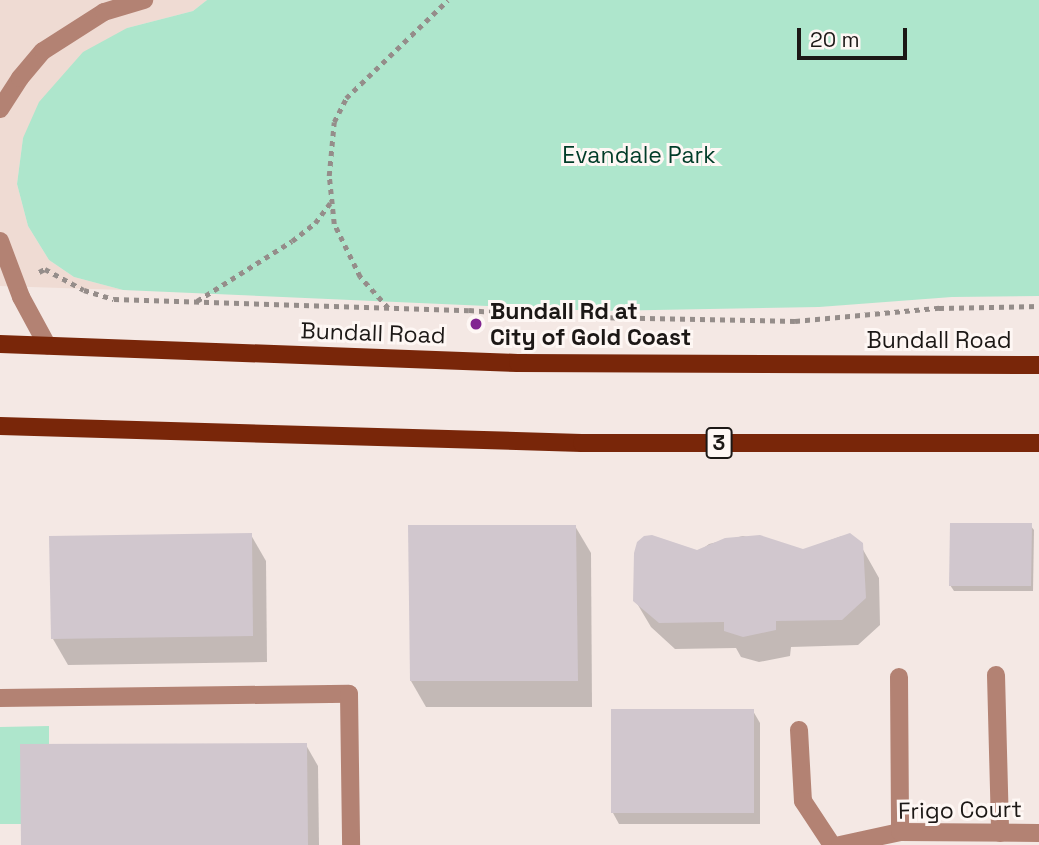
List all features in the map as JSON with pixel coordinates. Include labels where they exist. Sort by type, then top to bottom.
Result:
[{"type":"main road","name":"Bundall Road","points":[[0,344],[518,363],[1039,365]]},
{"type":"main road","name":"3","points":[[0,426],[582,443],[1039,443]]},
{"type":"street","points":[[0,109],[20,78],[43,51],[104,12],[144,0]]},
{"type":"street","points":[[0,241],[16,284],[47,345]]},
{"type":"street","points":[[996,675],[1000,833]]},
{"type":"street","points":[[899,677],[901,832]]},
{"type":"street","points":[[0,698],[349,694],[351,845]]},
{"type":"street","points":[[799,730],[803,801],[832,845]]},
{"type":"street","name":"Frigo Court","points":[[840,845],[901,832],[1039,833]]},
{"type":"path","points":[[388,309],[360,277],[346,254],[334,224],[329,176],[334,122],[346,98],[448,0]]},
{"type":"path","points":[[197,301],[292,241],[315,223],[331,202]]},
{"type":"path","points":[[16,284],[45,269],[84,290],[114,299],[795,321],[939,308],[1039,306]]},
{"type":"shaded area","points":[[0,0],[207,0],[193,11],[127,28],[23,138],[17,184],[28,226],[49,260],[74,277],[123,290],[0,286]]},
{"type":"green space","name":"Evandale Park","points":[[207,0],[1039,0],[1039,296],[952,297],[819,307],[600,311],[123,290],[74,277],[49,260],[28,226],[17,184],[23,138],[39,102],[83,52],[127,28],[193,11]]},
{"type":"green space","points":[[49,726],[49,744],[21,824],[0,824],[0,727]]},
{"type":"building","points":[[950,523],[1032,523],[1031,586],[949,586]]},
{"type":"building","points":[[408,525],[576,525],[578,681],[410,681]]},
{"type":"building","points":[[252,533],[253,636],[51,639],[49,536]]},
{"type":"building","points":[[850,533],[863,543],[866,598],[842,620],[776,621],[776,630],[743,637],[724,631],[724,622],[659,623],[633,601],[634,553],[637,542],[644,536],[652,535],[697,550],[725,538],[760,535],[803,549]]},
{"type":"building","points":[[611,709],[754,709],[754,813],[611,813]]},
{"type":"building","points":[[307,743],[308,845],[21,845],[20,744]]},
{"type":"place","name":"Bundall Rd at City of Gold Coast","points":[[476,324]]}]
